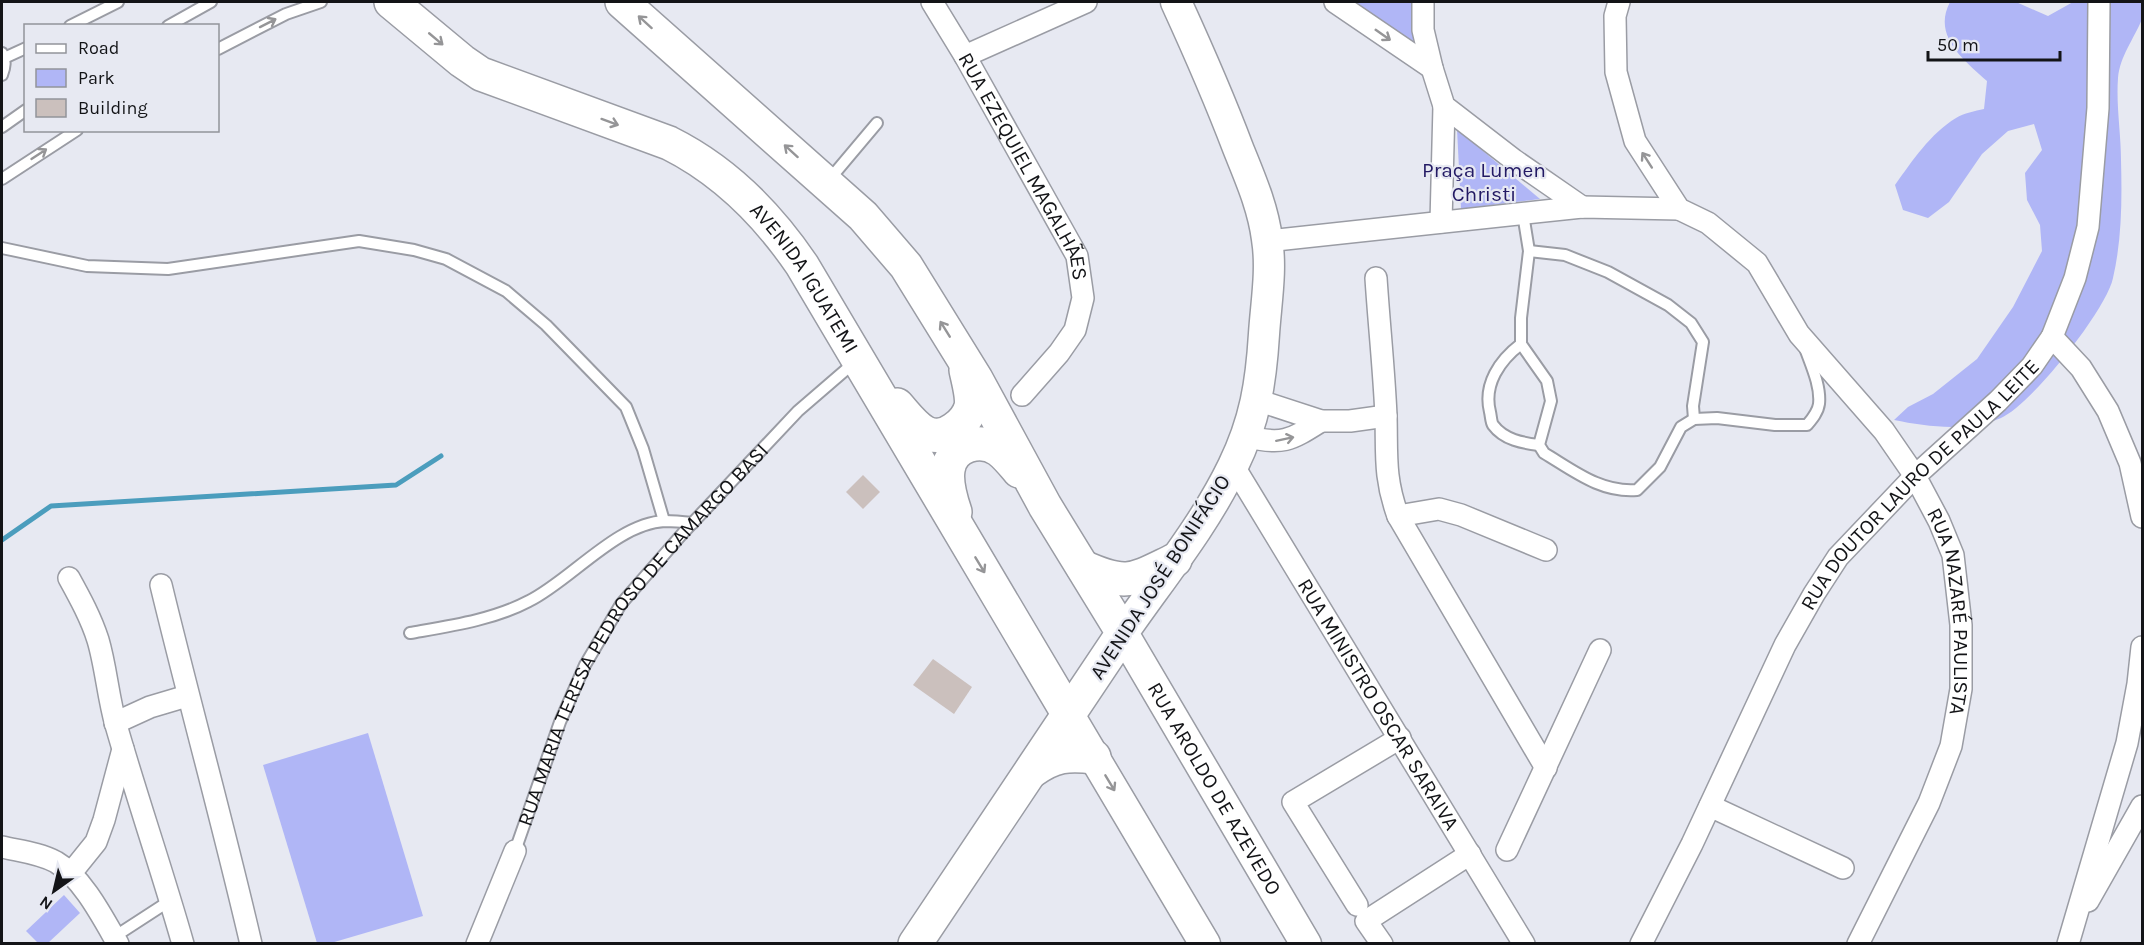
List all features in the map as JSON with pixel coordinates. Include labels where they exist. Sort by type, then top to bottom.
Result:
[{"type":"main road","name":"AVENIDA IGUATEMI","points":[[391,2],[481,75],[669,143],[690,153],[738,190],[784,237],[1069,715]]},
{"type":"main road","points":[[622,2],[863,216],[906,266],[965,362],[1045,506],[1123,633]]},
{"type":"main road","name":"AVENIDA JOSÉ BONIFÁCIO","points":[[915,944],[1215,499],[1233,465],[1257,400],[1268,284],[1268,241],[1257,196],[1217,91],[1176,2]]},
{"type":"main road","points":[[860,362],[918,428],[930,436],[943,436],[964,420],[971,405],[965,362]]},
{"type":"main road","points":[[960,530],[952,502],[948,470],[954,455],[970,444],[981,443],[998,449],[1010,460],[1045,506]]},
{"type":"main road","points":[[1083,567],[1107,578],[1123,580],[1139,577],[1176,560]]},
{"type":"main road","name":"RUA AROLDO DE AZEVEDO","points":[[1123,633],[1299,938]]},
{"type":"main road","points":[[1069,715],[1205,944]]},
{"type":"main road","points":[[1032,771],[1047,760],[1071,755],[1094,757]]},
{"type":"street","name":"RUA EZEQUIEL MAGALHÃES","points":[[932,2],[965,56],[1077,256],[1083,298],[1075,330],[1059,353],[1022,395]]},
{"type":"street","points":[[965,56],[1086,2]]},
{"type":"street","points":[[1335,2],[1432,68]]},
{"type":"street","points":[[1423,2],[1423,30],[1444,106],[1441,222]]},
{"type":"street","points":[[1619,2],[1615,16],[1617,72],[1635,141],[1679,209]]},
{"type":"street","name":"RUA DOUTOR LAURO DE PAULA LEITE","points":[[1641,944],[1710,806],[1785,645],[1838,557],[1915,476],[1998,402],[2032,366],[2052,337],[2075,278],[2088,226],[2098,108],[2099,2]]},
{"type":"street","points":[[1444,106],[1514,160],[1582,207]]},
{"type":"street","points":[[1641,208],[1654,195],[1662,182]]},
{"type":"street","points":[[1268,241],[1582,207],[1679,209]]},
{"type":"street","name":"RUA NAZARÉ PAULISTA","points":[[1679,209],[1708,223],[1757,262],[1800,334],[1884,431],[1915,476],[1939,521],[1953,555],[1961,625],[1961,689],[1951,747],[1929,803],[1858,944]]},
{"type":"street","points":[[1376,278],[1386,416],[1386,474],[1391,497],[1398,516],[1545,768]]},
{"type":"street","points":[[2052,337],[2081,368],[2108,411],[2130,463],[2142,517]]},
{"type":"street","points":[[1257,400],[1321,421],[1350,422],[1386,416]]},
{"type":"street","points":[[1245,436],[1266,442],[1290,440],[1321,421]]},
{"type":"street","name":"RUA MINISTRO OSCAR SARAIVA","points":[[1233,465],[1524,944]]},
{"type":"street","points":[[1398,516],[1439,509],[1461,515],[1546,550]]},
{"type":"street","points":[[69,578],[86,608],[98,641],[115,723],[183,944]]},
{"type":"street","points":[[161,585],[187,696],[227,839],[251,944]]},
{"type":"street","points":[[2069,937],[2127,743],[2142,647]]},
{"type":"street","points":[[1507,850],[1600,650]]},
{"type":"street","points":[[115,723],[150,707],[187,696]]},
{"type":"street","points":[[1357,905],[1293,802],[1400,738]]},
{"type":"street","points":[[71,873],[96,843],[123,748]]},
{"type":"street","points":[[1710,806],[1843,868]]},
{"type":"street","points":[[2069,937],[2142,806]]},
{"type":"street","points":[[2,847],[45,858],[71,873],[116,940]]},
{"type":"street","name":"RUA MARIA TERESA PEDROSO DE CAMARGO BASI","points":[[477,944],[515,851]]},
{"type":"street","points":[[1382,944],[1366,921],[1470,854]]},
{"type":"lane","points":[[74,24],[118,2]]},
{"type":"lane","points":[[172,24],[211,2]]},
{"type":"lane","points":[[219,48],[286,14],[321,2]]},
{"type":"lane","points":[[2,75],[5,68],[2,57],[24,49]]},
{"type":"lane","points":[[2,127],[24,111]]},
{"type":"lane","points":[[827,183],[878,123]]},
{"type":"lane","points":[[2,178],[74,132]]},
{"type":"lane","points":[[1523,214],[1529,251],[1521,318],[1521,344],[1547,381],[1551,401],[1539,445],[1544,453],[1598,485],[1622,491],[1637,490],[1659,467],[1681,427],[1694,419],[1718,418],[1775,425],[1807,424],[1819,404],[1816,380],[1800,334]]},
{"type":"lane","points":[[2,248],[87,266],[168,269],[359,240],[414,250],[446,259],[506,291],[546,326],[626,407],[644,449],[664,521]]},
{"type":"lane","points":[[1529,251],[1564,255],[1608,272],[1668,305],[1691,323],[1703,342],[1694,397],[1694,419]]},
{"type":"lane","points":[[1521,344],[1507,355],[1491,380],[1488,402],[1493,424],[1506,436],[1520,442],[1539,445]]},
{"type":"lane","name":"RUA MARIA TERESA PEDROSO DE CAMARGO BASI","points":[[515,851],[547,756],[585,665],[621,604],[798,411],[860,362]]},
{"type":"lane","points":[[410,633],[504,612],[548,590],[599,550],[636,529],[664,521],[693,523]]},
{"type":"lane","points":[[116,940],[171,900]]},
{"type":"green space","points":[[1353,2],[1415,2],[1414,42]]},
{"type":"green space","points":[[1950,2],[2016,2],[2048,16],[2073,2],[2142,2],[2142,19],[2121,62],[2118,78],[2121,219],[2116,263],[2108,292],[2066,355],[2014,410],[2001,418],[1962,427],[1920,425],[1894,420],[1908,407],[1933,394],[1977,359],[2013,307],[2042,251],[2040,225],[2027,200],[2025,173],[2042,150],[2034,124],[2008,131],[1982,154],[1949,202],[1928,218],[1903,210],[1895,185],[1915,157],[1947,124],[1962,115],[1984,109],[1987,81],[1960,56],[1948,36],[1945,14]]},
{"type":"green space","name":"Praça Lumen Christi","points":[[1457,129],[1540,199],[1461,209]]},
{"type":"green space","points":[[368,733],[423,916],[331,943],[317,943],[263,765]]},
{"type":"green space","points":[[64,895],[80,913],[48,943],[38,943],[26,931]]},
{"type":"building","points":[[863,475],[880,492],[863,509],[846,492]]},
{"type":"building","points":[[933,659],[972,687],[954,714],[913,685]]},
{"type":"waterway","points":[[2,540],[51,506],[396,485],[441,456]]}]
